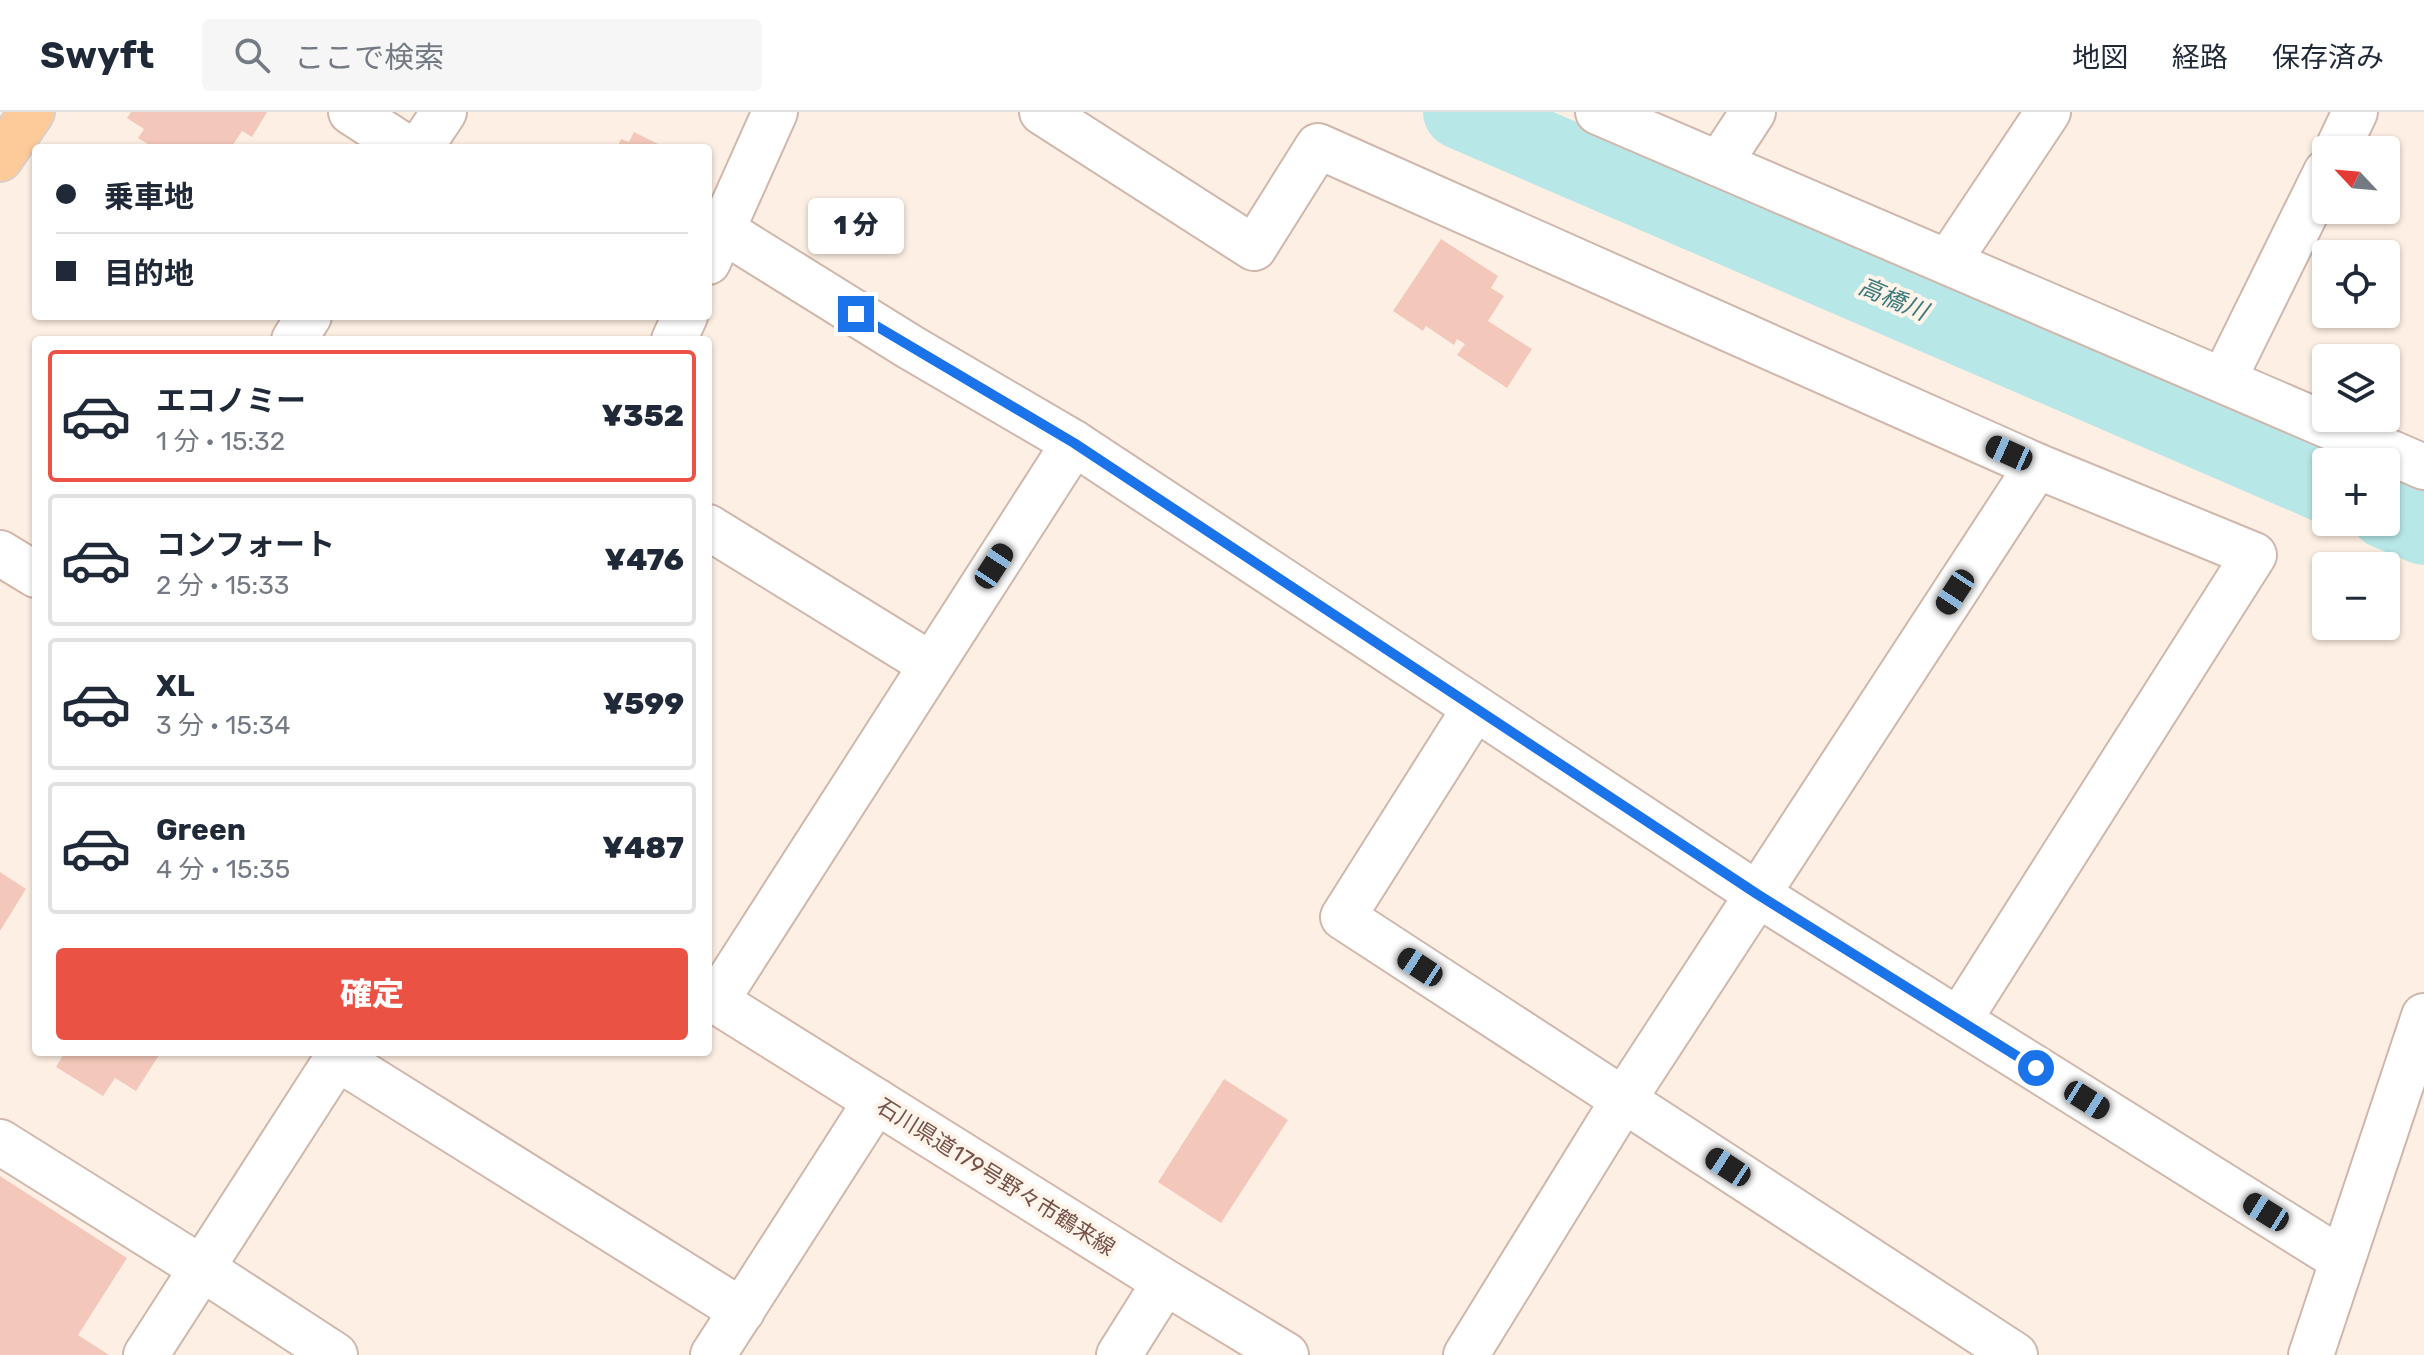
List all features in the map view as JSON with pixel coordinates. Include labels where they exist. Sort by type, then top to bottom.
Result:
[{"type":"main road","points":[[0,159],[32,112]]},
{"type":"street","points":[[351,112],[401,144]]},
{"type":"street","points":[[423,144],[444,112]]},
{"type":"street","points":[[775,112],[715,246],[910,347],[1074,443],[1757,894],[2342,1260]]},
{"type":"street","points":[[1042,112],[1254,248],[1318,146],[2037,466],[2254,555],[1959,1020]]},
{"type":"street","points":[[1598,112],[2424,467]]},
{"type":"street","points":[[1719,164],[1753,112]]},
{"type":"street","points":[[1948,262],[2048,112]]},
{"type":"street","points":[[2344,136],[2355,112]]},
{"type":"street","points":[[2224,379],[2312,200]]},
{"type":"street","points":[[712,998],[1074,443]]},
{"type":"street","points":[[1466,1355],[1624,1099],[2037,466]]},
{"type":"street","points":[[712,529],[930,664]]},
{"type":"street","points":[[0,553],[32,573]]},
{"type":"street","points":[[1475,708],[1343,917],[2015,1355]]},
{"type":"street","name":"石川県道179号野々市鶴来線","points":[[712,998],[1286,1355]]},
{"type":"street","points":[[2311,1355],[2424,1016]]},
{"type":"street","points":[[146,1355],[338,1056]]},
{"type":"street","points":[[341,1056],[742,1311]]},
{"type":"street","points":[[713,1355],[876,1101]]},
{"type":"street","points":[[0,1142],[335,1355]]},
{"type":"street","points":[[1119,1355],[1165,1282]]},
{"type":"building","points":[[131,112],[267,112],[252,137],[242,131],[234,144],[148,144],[138,138],[144,129],[127,118]]},
{"type":"building","points":[[634,132],[658,144],[619,144],[621,139],[629,142]]},
{"type":"building","points":[[1441,239],[1498,276],[1491,288],[1504,296],[1488,321],[1532,349],[1507,388],[1457,355],[1465,344],[1457,339],[1454,345],[1426,326],[1423,331],[1393,311]]},
{"type":"building","points":[[0,872],[26,889],[0,931]]},
{"type":"building","points":[[63,1056],[158,1056],[136,1091],[115,1078],[103,1096],[56,1067]]},
{"type":"building","points":[[1224,1079],[1288,1120],[1221,1223],[1158,1182]]},
{"type":"building","points":[[0,1176],[127,1258],[78,1335],[109,1355],[0,1355]]},
{"type":"waterway","name":"高橋川","points":[[1460,112],[2312,480]]},
{"type":"waterway","name":"高橋川","points":[[2400,518],[2424,528]]},
{"type":"route","points":[[856,314],[1074,443],[1757,894],[2036,1068]]}]
